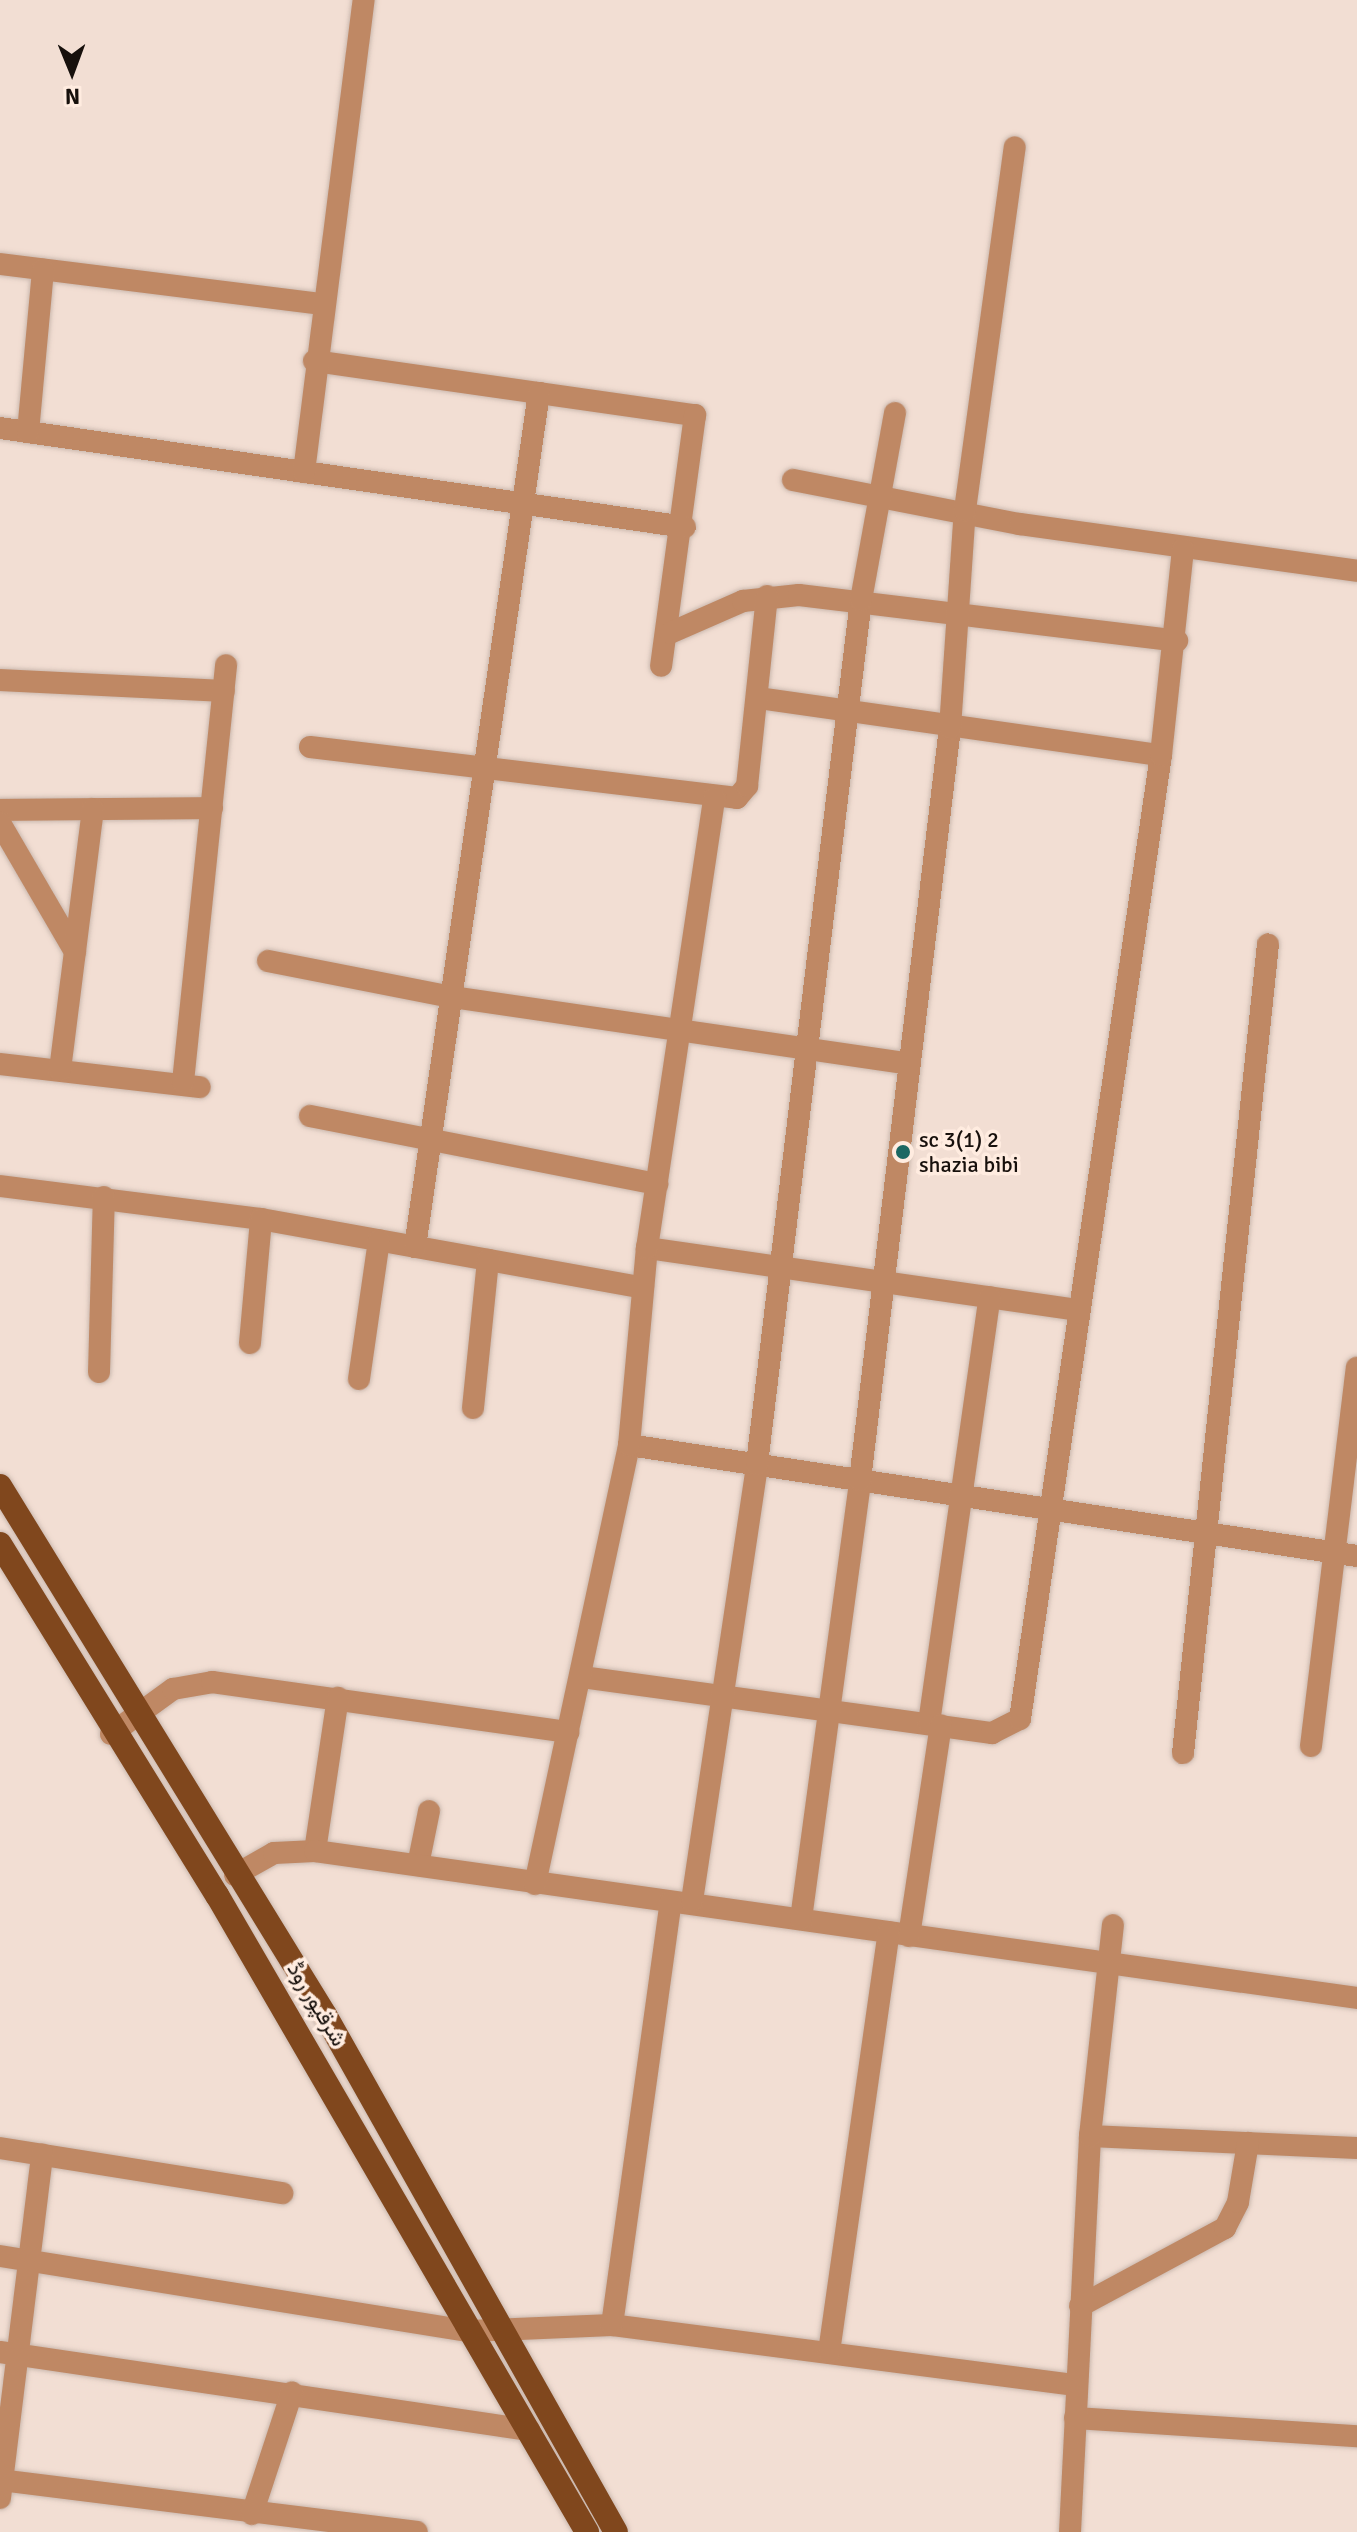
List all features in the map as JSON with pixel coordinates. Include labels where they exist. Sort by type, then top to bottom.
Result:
[{"type":"main road","name":"شرقپور روڈ","points":[[0,1486],[235,1875],[325,2015],[616,2532]]},
{"type":"main road","name":"شرقپور روڈ","points":[[0,1544],[111,1734],[217,1895],[587,2532]]},
{"type":"street","points":[[304,472],[314,361],[364,0]]},
{"type":"street","points":[[801,1919],[860,1480],[879,1280],[950,728],[962,614],[965,510],[1015,147]]},
{"type":"street","points":[[0,264],[322,304]]},
{"type":"street","points":[[28,432],[43,270]]},
{"type":"street","points":[[314,361],[695,415],[685,527],[670,633],[661,666]]},
{"type":"street","points":[[415,1247],[539,393]]},
{"type":"street","points":[[612,2325],[681,1901],[722,1695],[757,1464],[861,600],[877,495],[895,413]]},
{"type":"street","points":[[0,428],[685,527]]},
{"type":"street","points":[[793,480],[1183,549],[1357,571]]},
{"type":"street","points":[[582,1677],[1001,1733],[1020,1719],[1077,1310],[1177,641],[1183,549]]},
{"type":"street","points":[[670,633],[767,596],[861,600],[1177,641]]},
{"type":"street","points":[[310,747],[486,764],[714,798],[745,792],[758,698],[767,596]]},
{"type":"street","points":[[0,1064],[192,1085],[212,808],[226,665]]},
{"type":"street","points":[[0,680],[224,691]]},
{"type":"street","points":[[758,698],[950,728],[1161,755]]},
{"type":"street","points":[[535,1884],[582,1677],[629,1445],[647,1248],[714,798]]},
{"type":"street","points":[[0,810],[212,808]]},
{"type":"street","points":[[60,1070],[93,809]]},
{"type":"street","points":[[0,823],[75,952]]},
{"type":"street","points":[[1183,1753],[1210,1529],[1268,944]]},
{"type":"street","points":[[268,961],[452,997],[807,1046],[907,1063]]},
{"type":"street","points":[[310,1116],[657,1184]]},
{"type":"street","points":[[0,1186],[261,1219],[643,1288]]},
{"type":"street","points":[[99,1372],[104,1197]]},
{"type":"street","points":[[250,1343],[261,1219]]},
{"type":"street","points":[[359,1379],[379,1240]]},
{"type":"street","points":[[647,1248],[1077,1310]]},
{"type":"street","points":[[473,1408],[488,1260]]},
{"type":"street","points":[[829,2352],[935,1724],[990,1297]]},
{"type":"street","points":[[1311,1746],[1357,1368]]},
{"type":"street","points":[[629,1445],[1210,1529],[1357,1556]]},
{"type":"street","points":[[111,1734],[136,1713],[193,1684],[338,1698],[569,1732]]},
{"type":"street","points":[[315,1851],[338,1698]]},
{"type":"street","points":[[418,1865],[429,1811]]},
{"type":"street","points":[[235,1875],[274,1853],[315,1851],[535,1884],[681,1901],[1109,1967],[1357,1998]]},
{"type":"street","points":[[1070,2532],[1090,2136],[1113,1925]]},
{"type":"street","points":[[1090,2136],[1357,2148]]},
{"type":"street","points":[[1080,2306],[1225,2228],[1238,2202],[1248,2143]]},
{"type":"street","points":[[0,2148],[282,2193]]},
{"type":"street","points":[[42,2155],[31,2260],[10,2354],[1,2486],[262,2521],[417,2532]]},
{"type":"street","points":[[0,2256],[470,2331],[612,2325],[1076,2385]]},
{"type":"street","points":[[10,2354],[292,2392],[529,2430]]},
{"type":"street","points":[[262,2521],[292,2392]]},
{"type":"street","points":[[1075,2418],[1357,2436]]},
{"type":"place","name":"sc 3(1) 2 shazia bibi","points":[[903,1152]]}]
